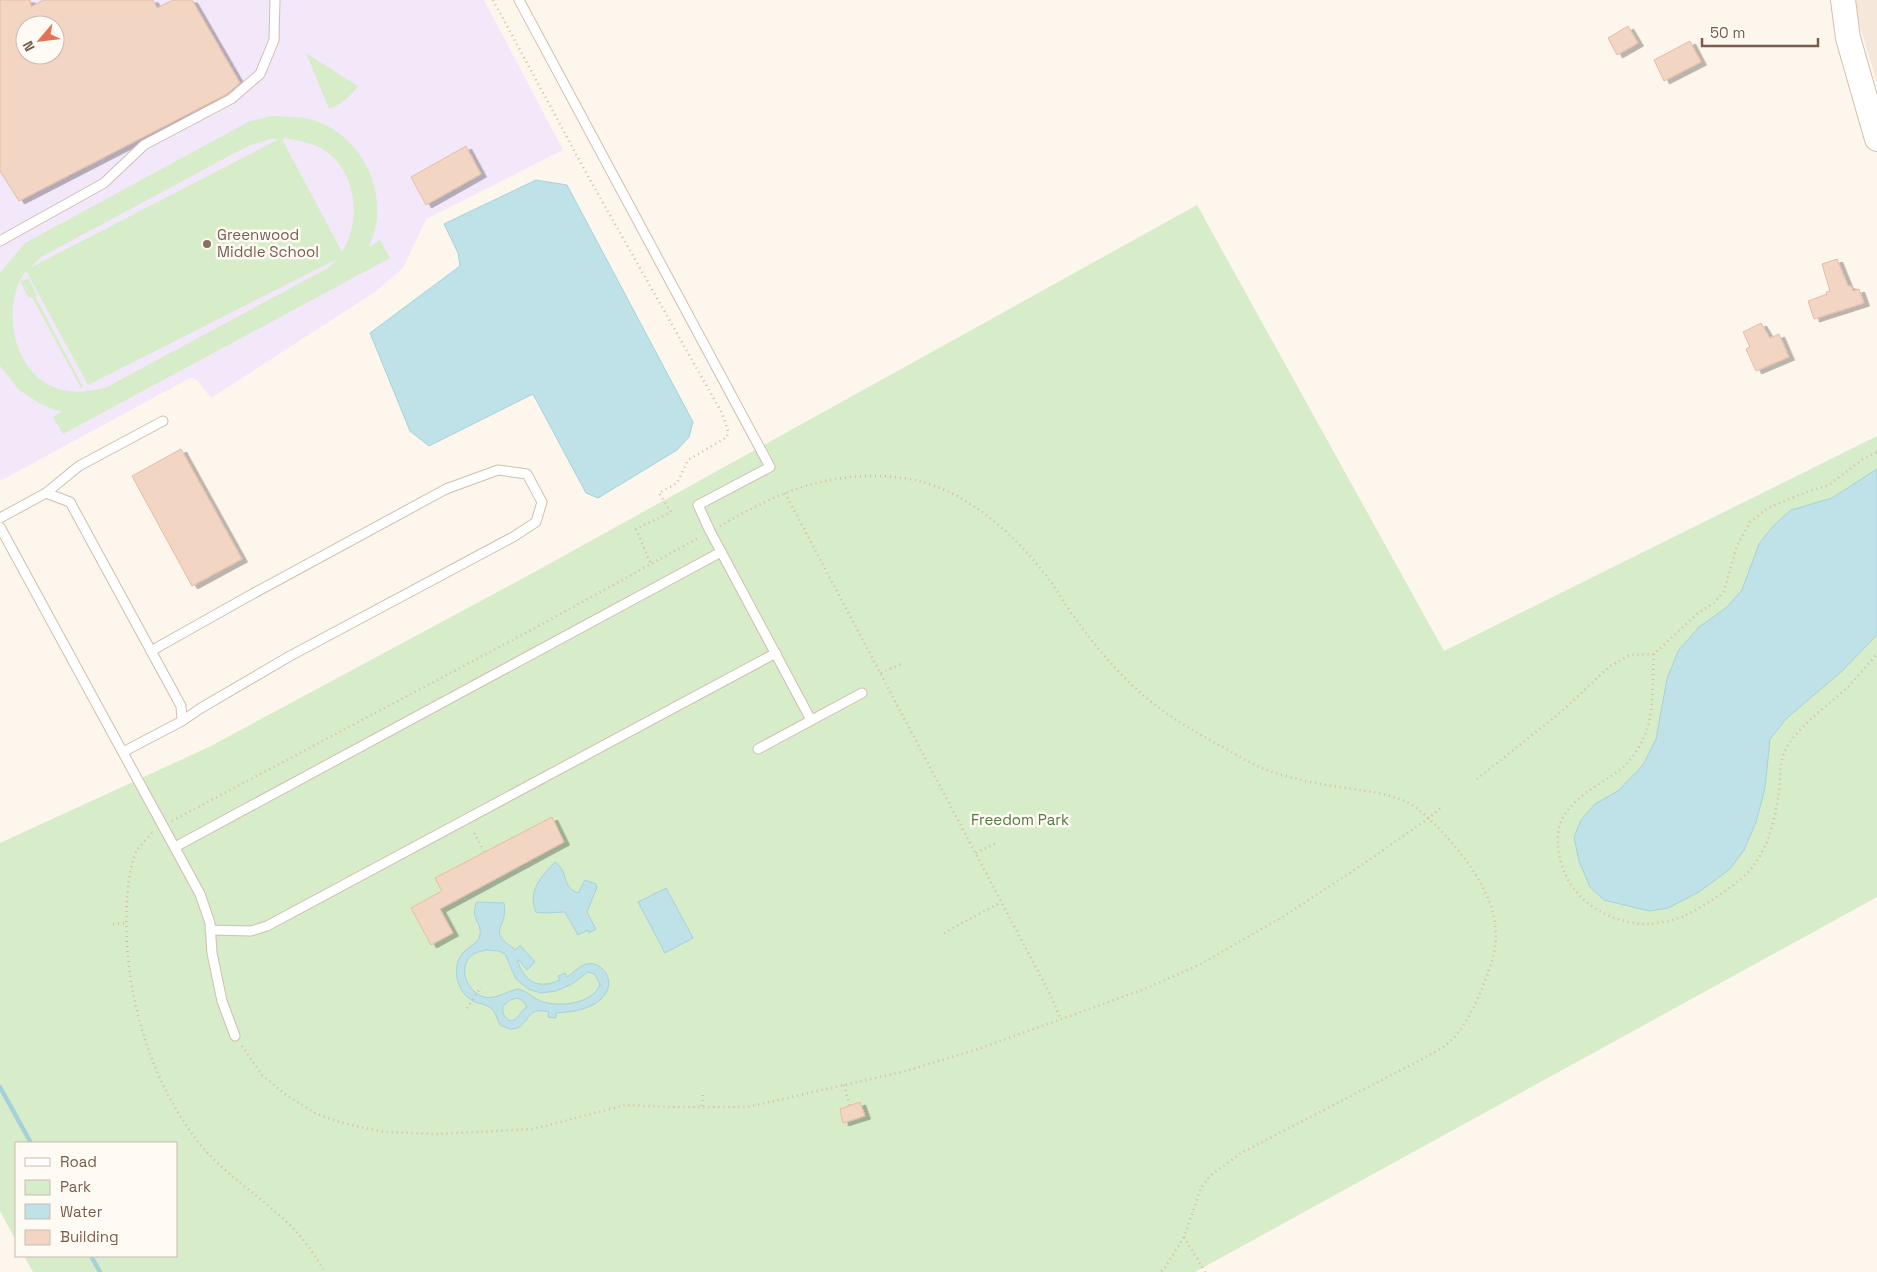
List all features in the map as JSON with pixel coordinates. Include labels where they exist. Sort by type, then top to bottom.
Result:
[{"type":"street","points":[[1843,0],[1848,38],[1877,139]]},
{"type":"lane","points":[[0,241],[104,183],[144,145],[231,99],[260,74],[274,40],[275,0]]},
{"type":"lane","points":[[519,0],[770,467],[698,505],[721,552],[812,720]]},
{"type":"lane","points":[[0,518],[46,493],[79,466],[163,421]]},
{"type":"lane","points":[[124,752],[182,721],[290,656],[513,537],[536,522],[542,502],[527,474],[498,470],[446,489],[247,596],[151,651]]},
{"type":"lane","points":[[46,493],[70,502],[181,706],[182,721]]},
{"type":"lane","points":[[0,527],[200,894],[210,923],[212,954],[222,1001],[235,1036]]},
{"type":"lane","points":[[174,847],[721,552]]},
{"type":"lane","points":[[210,930],[251,930],[267,926],[776,653]]},
{"type":"lane","points":[[758,749],[862,693]]},
{"type":"path","points":[[493,0],[589,178],[722,413],[728,432],[727,438],[688,460],[677,483],[659,493],[671,512],[636,529],[651,564]]},
{"type":"path","points":[[1477,779],[1560,712],[1610,666],[1630,655],[1654,654],[1698,613],[1714,603],[1724,591],[1737,546],[1750,522],[1768,508],[1806,492],[1829,485],[1863,459],[1877,452]]},
{"type":"path","points":[[325,1272],[314,1253],[289,1224],[234,1178],[200,1143],[170,1097],[150,1052],[138,1016],[130,972],[126,923],[129,881],[137,850],[153,831],[163,825],[710,531],[785,493],[830,480],[864,475],[897,477],[939,488],[967,502],[992,520],[1026,552],[1113,667],[1137,690],[1166,713],[1262,768],[1307,781],[1369,791],[1397,798],[1415,806],[1429,818],[1470,863],[1487,894],[1495,920],[1495,952],[1484,986],[1465,1021],[1449,1043],[1428,1056],[1241,1153],[1227,1163],[1212,1175],[1201,1188],[1184,1237],[1164,1269],[1160,1272]]},
{"type":"path","points":[[785,493],[1051,996],[1061,1020]]},
{"type":"path","points":[[1654,654],[1648,726],[1644,739],[1622,768],[1572,805],[1563,816],[1558,832],[1558,850],[1566,878],[1581,898],[1599,912],[1627,922],[1650,924],[1684,916],[1727,890],[1754,865],[1766,844],[1774,819],[1779,791],[1781,758],[1790,742],[1806,724],[1850,684],[1877,654]]},
{"type":"path","points":[[881,674],[903,662]]},
{"type":"path","points":[[235,1036],[262,1075],[286,1095],[317,1114],[339,1122],[384,1132],[439,1134],[533,1129],[626,1105],[672,1108],[702,1106],[747,1107],[906,1070],[978,1049],[1142,990],[1199,965],[1284,916],[1359,867],[1442,807]]},
{"type":"path","points":[[474,833],[484,851]]},
{"type":"path","points":[[976,853],[996,843]]},
{"type":"path","points":[[944,933],[1001,902]]},
{"type":"path","points":[[113,924],[126,923]]},
{"type":"path","points":[[467,1008],[480,987]]},
{"type":"path","points":[[844,1085],[850,1106]]},
{"type":"path","points":[[702,1106],[703,1092]]},
{"type":"path","points":[[1184,1237],[1205,1272]]},
{"type":"shaded area","name":"Greenwood Middle School","points":[[0,0],[484,0],[563,150],[426,219],[403,268],[375,292],[211,398],[197,380],[190,378],[0,481]]},
{"type":"shaded area","points":[[1854,0],[1877,0],[1877,83],[1855,10]]},
{"type":"green space","points":[[306,53],[358,86],[352,94],[338,105],[329,109]]},
{"type":"green space","points":[[271,116],[313,120],[340,134],[351,144],[361,156],[368,169],[377,199],[376,223],[369,247],[380,240],[390,258],[63,434],[53,417],[63,411],[55,410],[39,403],[19,390],[0,366],[0,273],[25,243],[248,122]],"holes":[[[271,139],[279,139],[30,268],[41,257],[251,145]],[[282,139],[306,142],[319,147],[341,167],[348,180],[354,209],[349,239],[342,252]],[[337,259],[328,268],[105,388],[82,392],[59,389],[43,381],[30,369],[21,354],[15,338],[14,302],[18,285],[26,271],[88,385]]]},
{"type":"green space","name":"Freedom Park","points":[[1197,205],[1444,651],[1877,436],[1877,897],[1195,1272],[33,1272],[25,1257],[178,1257],[178,1142],[15,1142],[15,1239],[0,1211],[0,843],[209,747],[540,569]]},
{"type":"green space","points":[[28,278],[37,295],[35,296],[83,387],[81,388],[32,297],[29,298],[20,282]]},
{"type":"water","points":[[536,180],[567,185],[693,422],[689,437],[677,450],[598,498],[586,493],[533,394],[429,446],[410,431],[370,333],[460,266],[458,253],[444,224]]},
{"type":"water","points":[[1877,469],[1877,635],[1842,671],[1787,718],[1770,739],[1765,788],[1756,822],[1744,850],[1730,869],[1699,892],[1668,908],[1649,911],[1604,900],[1590,887],[1579,861],[1574,837],[1581,820],[1595,804],[1618,791],[1643,765],[1656,739],[1667,679],[1678,651],[1699,627],[1727,607],[1742,590],[1759,544],[1773,526],[1791,510],[1832,498]]},
{"type":"water","points":[[555,862],[562,870],[569,887],[578,893],[585,880],[596,884],[597,887],[587,912],[596,929],[589,933],[588,930],[578,935],[565,912],[536,912],[533,897],[534,891],[540,879]]},
{"type":"water","points":[[666,888],[693,938],[665,953],[638,902]]},
{"type":"water","points":[[477,902],[504,903],[505,912],[499,933],[501,938],[516,950],[520,945],[535,962],[527,970],[517,960],[528,979],[538,984],[552,983],[560,980],[558,976],[565,973],[567,977],[581,966],[593,964],[598,965],[606,972],[609,983],[606,993],[596,1003],[584,1009],[556,1013],[556,1018],[548,1017],[549,1012],[537,1011],[531,1014],[518,1028],[510,1029],[500,1025],[493,1010],[468,997],[460,988],[458,982],[457,969],[460,957],[477,941],[480,935],[474,912]],"holes":[[[487,950],[499,951],[505,954],[516,979],[528,989],[541,993],[556,991],[572,984],[588,972],[595,974],[600,985],[590,996],[575,1003],[567,1004],[543,1002],[518,989],[497,996],[484,997],[469,985],[466,979],[465,966],[472,955]],[[518,998],[527,1007],[511,1021],[504,1015],[503,1006],[510,1000]]]},
{"type":"building","points":[[0,0],[30,0],[31,7],[43,0],[153,0],[157,8],[173,0],[192,0],[240,83],[227,94],[19,201],[0,171]]},
{"type":"building","points":[[1628,26],[1638,43],[1617,55],[1608,38]]},
{"type":"building","points":[[1690,41],[1701,62],[1664,81],[1654,60]]},
{"type":"building","points":[[466,146],[481,174],[426,205],[411,177]]},
{"type":"building","points":[[1837,259],[1848,286],[1851,286],[1853,291],[1859,289],[1864,303],[1814,319],[1808,301],[1830,291],[1822,264]]},
{"type":"building","points":[[1761,323],[1770,338],[1779,334],[1789,357],[1756,371],[1746,349],[1750,347],[1743,332]]},
{"type":"building","points":[[181,449],[242,559],[192,586],[132,476]]},
{"type":"building","points":[[552,817],[564,842],[440,909],[453,933],[431,945],[411,908],[442,891],[435,878]]},
{"type":"building","points":[[860,1102],[865,1116],[843,1123],[840,1109]]},
{"type":"waterway","points":[[0,1087],[30,1142]]},
{"type":"waterway","points":[[92,1257],[100,1272]]},
{"type":"place","name":"Greenwood Middle School","points":[[207,244]]}]
